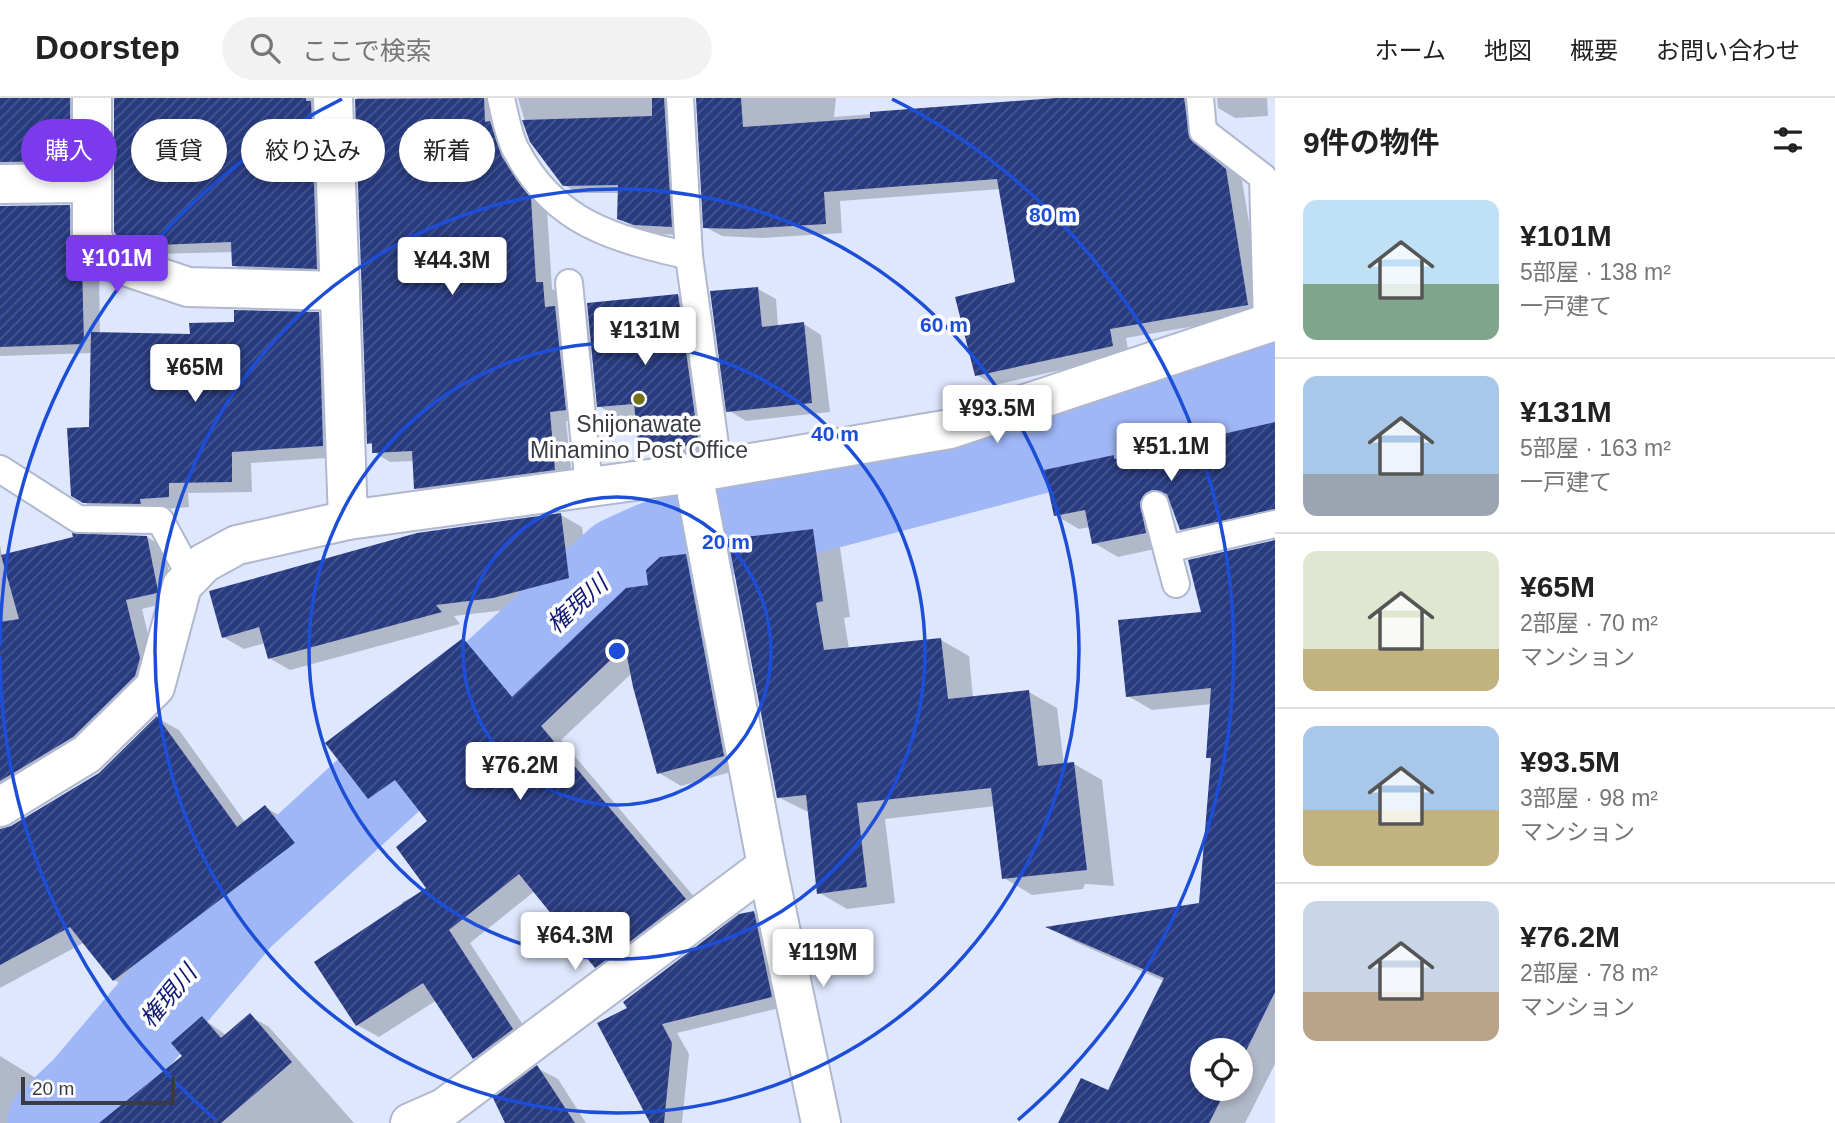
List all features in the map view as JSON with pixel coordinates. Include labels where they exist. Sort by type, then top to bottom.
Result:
[{"type":"street","points":[[92,98],[92,237],[104,259],[188,288],[340,291]]},
{"type":"street","points":[[334,98],[348,520]]},
{"type":"street","points":[[0,184],[91,183]]},
{"type":"street","points":[[0,807],[87,754],[155,687],[182,586],[204,563],[237,545],[348,520],[705,470],[950,429],[1271,323]]},
{"type":"street","points":[[705,470],[701,520],[767,866],[821,1123]]},
{"type":"street","points":[[410,1123],[444,1108],[767,866]]},
{"type":"lane","points":[[501,98],[515,148],[542,192],[577,219],[628,241],[689,256]]},
{"type":"lane","points":[[681,98],[689,256],[705,470]]},
{"type":"lane","points":[[1200,98],[1203,131],[1263,177],[1271,323]]},
{"type":"lane","points":[[569,283],[589,487]]},
{"type":"lane","points":[[0,470],[78,519],[160,520],[191,577]]},
{"type":"lane","points":[[1155,505],[1176,584]]},
{"type":"lane","points":[[1167,549],[1275,524]]},
{"type":"building","points":[[0,98],[70,98],[70,119],[21,119],[21,162],[0,162]]},
{"type":"building","points":[[114,98],[306,98],[306,101],[311,101],[312,119],[241,119],[241,182],[314,182],[317,269],[232,266],[231,242],[133,246],[119,241],[114,231],[117,119],[114,119]]},
{"type":"building","points":[[484,98],[485,119],[399,119],[399,182],[495,182],[495,136],[502,157],[531,198],[536,282],[543,282],[545,307],[555,306],[566,410],[550,412],[555,470],[414,489],[412,451],[372,453],[372,443],[367,444],[358,182],[385,182],[385,119],[356,119],[355,99]]},
{"type":"building","points":[[652,98],[664,98],[672,227],[634,225],[617,219],[618,185],[563,186],[530,142],[522,120],[652,116]]},
{"type":"building","points":[[696,98],[741,98],[743,127],[870,118],[870,112],[1056,98],[1184,98],[1190,139],[1226,169],[1248,305],[1110,329],[1113,346],[975,376],[955,297],[1015,282],[997,179],[824,192],[826,224],[743,229],[703,228]]},
{"type":"building","points":[[70,205],[70,238],[82,265],[84,344],[0,347],[0,206]]},
{"type":"building","points":[[758,287],[762,327],[804,322],[812,403],[726,412],[710,291]]},
{"type":"building","points":[[678,294],[699,445],[639,451],[634,404],[597,407],[587,303]]},
{"type":"building","points":[[234,310],[319,312],[323,446],[232,452],[232,482],[169,483],[169,497],[140,499],[141,504],[83,503],[71,496],[67,428],[89,427],[91,332],[190,334],[189,323],[234,322]]},
{"type":"building","points":[[1275,422],[1275,509],[1180,530],[1167,494],[1152,490],[1140,502],[1146,533],[1092,544],[1085,510],[1054,516],[1044,470],[1114,455],[1114,459]]},
{"type":"building","points":[[561,513],[569,578],[493,598],[436,605],[442,612],[268,659],[259,627],[222,638],[209,591],[417,533]]},
{"type":"building","points":[[813,529],[823,601],[816,603],[824,650],[941,638],[948,699],[1029,690],[1038,766],[1074,762],[1087,870],[1002,879],[991,788],[857,803],[867,887],[817,894],[806,795],[777,798],[728,539]]},
{"type":"building","points":[[72,533],[147,536],[158,591],[126,600],[140,658],[135,676],[73,737],[0,781],[0,622],[19,619],[1,555],[73,537]]},
{"type":"building","points":[[1275,540],[1275,992],[1252,1038],[1190,1038],[1190,1101],[1220,1101],[1209,1123],[1058,1123],[1081,1078],[1108,1090],[1164,978],[1045,927],[1199,903],[1211,758],[1206,758],[1211,688],[1126,697],[1118,620],[1201,612],[1188,560]]},
{"type":"building","points":[[686,554],[724,756],[657,774],[633,687],[625,646],[541,726],[686,899],[595,968],[519,874],[449,930],[513,1029],[473,1059],[423,983],[356,1026],[314,962],[426,888],[396,847],[427,821],[395,780],[368,799],[325,743],[463,638],[512,697],[626,588],[648,585],[646,570],[660,557]]},
{"type":"building","points":[[157,716],[237,827],[265,805],[295,843],[113,981],[70,927],[0,965],[0,829],[11,826],[99,773]]},
{"type":"building","points":[[754,911],[772,997],[662,1024],[672,1043],[664,1123],[650,1123],[597,1023],[627,1008],[623,1002],[739,914]]},
{"type":"building","points":[[250,1013],[292,1062],[221,1123],[99,1123],[182,1056],[171,1043],[202,1016],[221,1038]]},
{"type":"building","points":[[537,1065],[575,1123],[505,1123],[493,1098]]},
{"type":"waterway","name":"権現川","points":[[54,1123],[86,1093],[238,914],[621,563],[654,548],[1275,385]]},
{"type":"place","name":"Shijonawate Minamino Post Office","points":[[639,399]]}]
